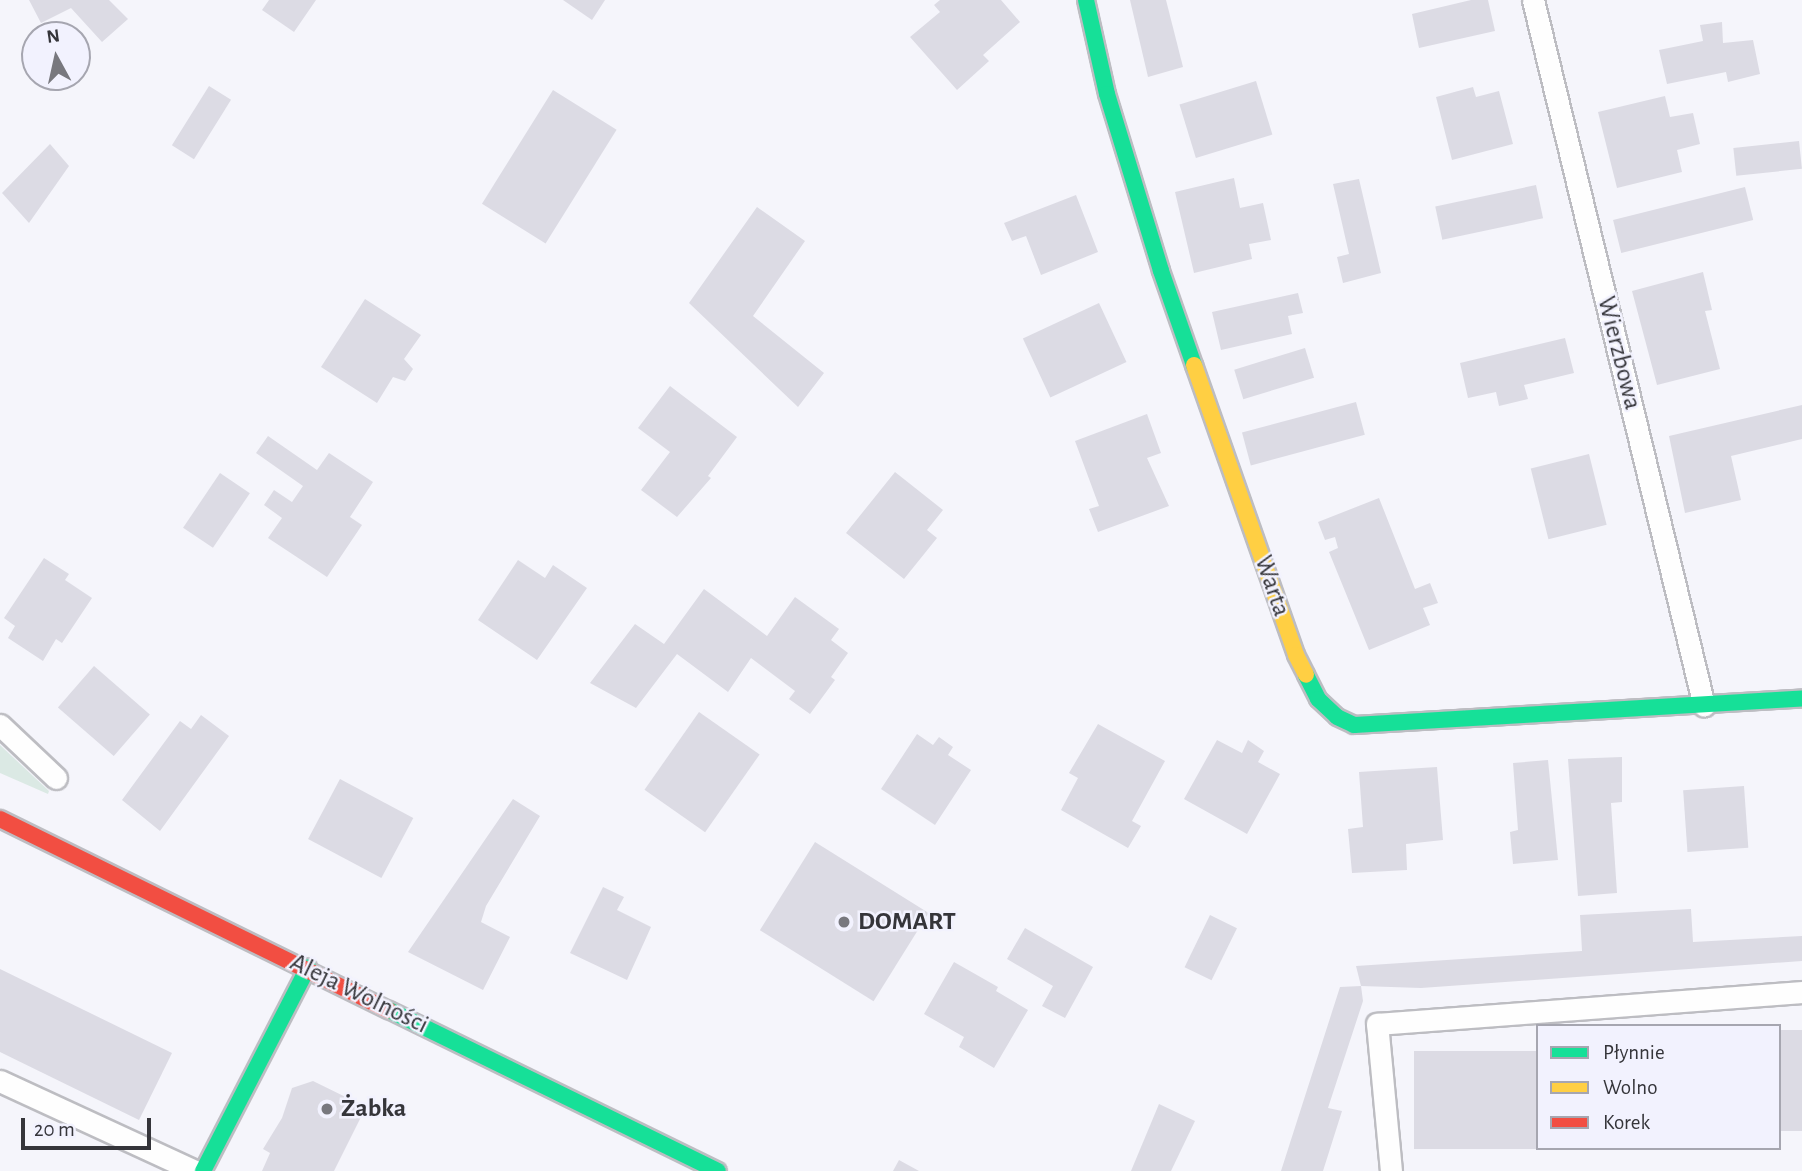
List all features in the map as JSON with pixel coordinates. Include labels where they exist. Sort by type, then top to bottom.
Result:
[{"type":"street","name":"Warta","points":[[1086,0],[1107,94],[1161,271],[1296,655],[1318,698],[1337,717],[1354,725],[1802,698]]},
{"type":"street","name":"Aleja Wolności","points":[[1,821],[308,968],[718,1171]]},
{"type":"street","points":[[203,1171],[308,968]]},
{"type":"lane","name":"Wierzbowa","points":[[1533,0],[1704,706]]},
{"type":"lane","points":[[0,725],[56,778]]},
{"type":"lane","points":[[1391,1171],[1377,1024],[1802,992]]},
{"type":"lane","points":[[0,1081],[195,1171]]},
{"type":"shaded area","points":[[0,745],[49,791],[48,794],[0,773]]},
{"type":"building","points":[[29,0],[109,0],[128,19],[102,42],[91,30],[91,21],[83,21],[71,8],[40,21]]},
{"type":"building","points":[[269,0],[316,0],[294,32],[262,10]]},
{"type":"building","points":[[563,0],[605,0],[592,20]]},
{"type":"building","points":[[940,0],[1001,0],[1020,22],[983,55],[989,61],[957,90],[910,37],[940,12],[934,5]]},
{"type":"building","points":[[1130,0],[1166,0],[1183,67],[1148,77]]},
{"type":"building","points":[[1471,0],[1488,0],[1495,31],[1419,48],[1412,14]]},
{"type":"building","points":[[1722,22],[1723,43],[1753,40],[1760,74],[1728,82],[1726,72],[1667,84],[1659,50],[1703,41],[1700,25]]},
{"type":"building","points":[[1256,81],[1272,135],[1196,158],[1179,104]]},
{"type":"building","points":[[209,86],[231,100],[194,159],[172,145]]},
{"type":"building","points":[[1473,87],[1476,97],[1499,91],[1513,144],[1452,160],[1436,97]]},
{"type":"building","points":[[553,90],[617,130],[546,243],[482,204]]},
{"type":"building","points":[[1665,96],[1670,117],[1693,113],[1700,144],[1677,150],[1682,172],[1617,188],[1598,112]]},
{"type":"building","points":[[1799,141],[1802,169],[1736,176],[1733,148]]},
{"type":"building","points":[[50,144],[69,166],[29,223],[2,193]]},
{"type":"building","points":[[1234,178],[1240,208],[1263,203],[1271,240],[1249,244],[1252,259],[1194,273],[1175,192]]},
{"type":"building","points":[[1359,179],[1381,273],[1343,283],[1337,257],[1349,254],[1333,184]]},
{"type":"building","points":[[1536,185],[1543,218],[1442,240],[1435,206]]},
{"type":"building","points":[[1745,187],[1753,220],[1621,253],[1613,220]]},
{"type":"building","points":[[1076,195],[1098,252],[1041,275],[1026,236],[1012,241],[1004,223]]},
{"type":"building","points":[[757,207],[805,241],[753,316],[824,373],[798,407],[689,303]]},
{"type":"building","points":[[1703,272],[1712,310],[1705,311],[1720,369],[1657,385],[1632,291]]},
{"type":"building","points":[[1298,293],[1303,313],[1288,316],[1292,334],[1221,350],[1212,312]]},
{"type":"building","points":[[365,299],[421,335],[404,359],[413,369],[405,381],[393,377],[377,403],[321,367]]},
{"type":"building","points":[[1099,303],[1126,362],[1050,397],[1023,338]]},
{"type":"building","points":[[1565,338],[1574,373],[1524,385],[1528,399],[1499,406],[1496,392],[1468,398],[1460,363]]},
{"type":"building","points":[[1305,348],[1314,378],[1243,399],[1234,370]]},
{"type":"building","points":[[670,386],[737,437],[708,476],[711,478],[677,517],[641,490],[670,452],[638,428]]},
{"type":"building","points":[[1356,402],[1365,435],[1251,465],[1242,433]]},
{"type":"building","points":[[1802,405],[1802,439],[1731,456],[1741,500],[1685,513],[1669,436]]},
{"type":"building","points":[[1147,414],[1161,453],[1147,458],[1169,506],[1098,532],[1089,509],[1099,506],[1075,441]]},
{"type":"building","points":[[268,436],[317,470],[329,453],[373,482],[350,517],[362,525],[327,577],[268,538],[282,518],[264,505],[274,490],[292,502],[303,486],[256,453]]},
{"type":"building","points":[[1589,454],[1607,525],[1548,539],[1531,469]]},
{"type":"building","points":[[895,472],[943,510],[927,530],[937,538],[904,579],[846,533]]},
{"type":"building","points":[[220,473],[250,493],[213,548],[183,528]]},
{"type":"building","points":[[1379,498],[1415,589],[1430,583],[1438,603],[1423,608],[1430,625],[1369,650],[1329,552],[1338,548],[1335,537],[1325,540],[1318,522]]},
{"type":"building","points":[[44,558],[69,574],[65,580],[92,598],[62,643],[56,639],[43,661],[8,638],[15,626],[4,618]]},
{"type":"building","points":[[518,560],[545,578],[553,565],[587,588],[537,660],[478,620]]},
{"type":"building","points":[[704,589],[767,636],[795,597],[839,629],[831,640],[848,653],[831,677],[835,680],[810,714],[789,699],[795,691],[751,658],[728,692],[677,654],[636,708],[590,683],[635,624],[664,644]]},
{"type":"building","points":[[94,666],[150,715],[114,756],[58,708]]},
{"type":"building","points":[[699,712],[760,754],[705,832],[645,790]]},
{"type":"building","points":[[201,715],[229,736],[160,831],[122,800],[180,721],[191,729]]},
{"type":"building","points":[[1098,724],[1165,761],[1132,821],[1141,826],[1128,848],[1061,810],[1078,778],[1069,773]]},
{"type":"building","points":[[917,734],[933,745],[939,737],[953,747],[948,755],[971,770],[935,825],[881,789]]},
{"type":"building","points":[[1217,740],[1242,753],[1248,740],[1264,751],[1258,762],[1280,774],[1247,834],[1184,799]]},
{"type":"building","points":[[1622,757],[1622,802],[1611,803],[1617,893],[1578,896],[1568,759]]},
{"type":"building","points":[[1548,760],[1558,860],[1513,864],[1510,832],[1518,830],[1513,763]]},
{"type":"building","points":[[1437,767],[1443,840],[1406,844],[1407,870],[1352,873],[1348,829],[1363,827],[1359,772]]},
{"type":"building","points":[[340,779],[413,818],[381,878],[308,839]]},
{"type":"building","points":[[1744,786],[1748,848],[1687,852],[1683,790]]},
{"type":"building","points":[[513,799],[540,816],[486,906],[481,922],[510,937],[483,990],[408,952]]},
{"type":"building","name":"DOMART","points":[[815,842],[929,913],[874,1001],[760,930]]},
{"type":"building","points":[[603,887],[624,897],[617,910],[651,927],[627,980],[570,953]]},
{"type":"building","points":[[1691,909],[1693,942],[1802,936],[1802,961],[1421,988],[1361,986],[1356,966],[1582,951],[1580,915]]},
{"type":"building","points":[[1210,915],[1237,928],[1212,980],[1185,967]]},
{"type":"building","points":[[1025,928],[1093,967],[1065,1018],[1042,1006],[1053,986],[1007,959]]},
{"type":"building","points":[[954,962],[998,987],[996,991],[1028,1010],[994,1068],[959,1047],[964,1037],[924,1014]]},
{"type":"building","points":[[0,969],[172,1053],[139,1120],[0,1052]]},
{"type":"building","points":[[1361,986],[1363,1001],[1328,1108],[1342,1111],[1323,1171],[1281,1171],[1340,987]]},
{"type":"building","points":[[1781,1030],[1802,1030],[1802,1131],[1781,1131]]},
{"type":"building","points":[[1414,1051],[1536,1051],[1536,1149],[1414,1149]]},
{"type":"building","points":[[313,1081],[366,1107],[334,1171],[262,1171],[270,1153],[263,1149],[282,1118],[292,1088]]},
{"type":"building","points":[[1159,1104],[1195,1121],[1171,1171],[1131,1171]]},
{"type":"building","points":[[899,1160],[919,1171],[893,1171]]},
{"type":"traffic: fast","points":[[1086,0],[1107,94],[1161,271],[1194,365]]},
{"type":"traffic: fast","points":[[1306,675],[1318,699],[1337,717],[1354,725],[1802,698]]},
{"type":"traffic: fast","points":[[203,1171],[308,968]]},
{"type":"traffic: fast","points":[[389,1010],[718,1171]]},
{"type":"traffic: slow","points":[[1194,365],[1296,655],[1306,675]]},
{"type":"traffic: jam","points":[[0,819],[389,1010]]},
{"type":"place","name":"DOMART","points":[[844,922]]},
{"type":"place","name":"Żabka","points":[[327,1109]]}]
